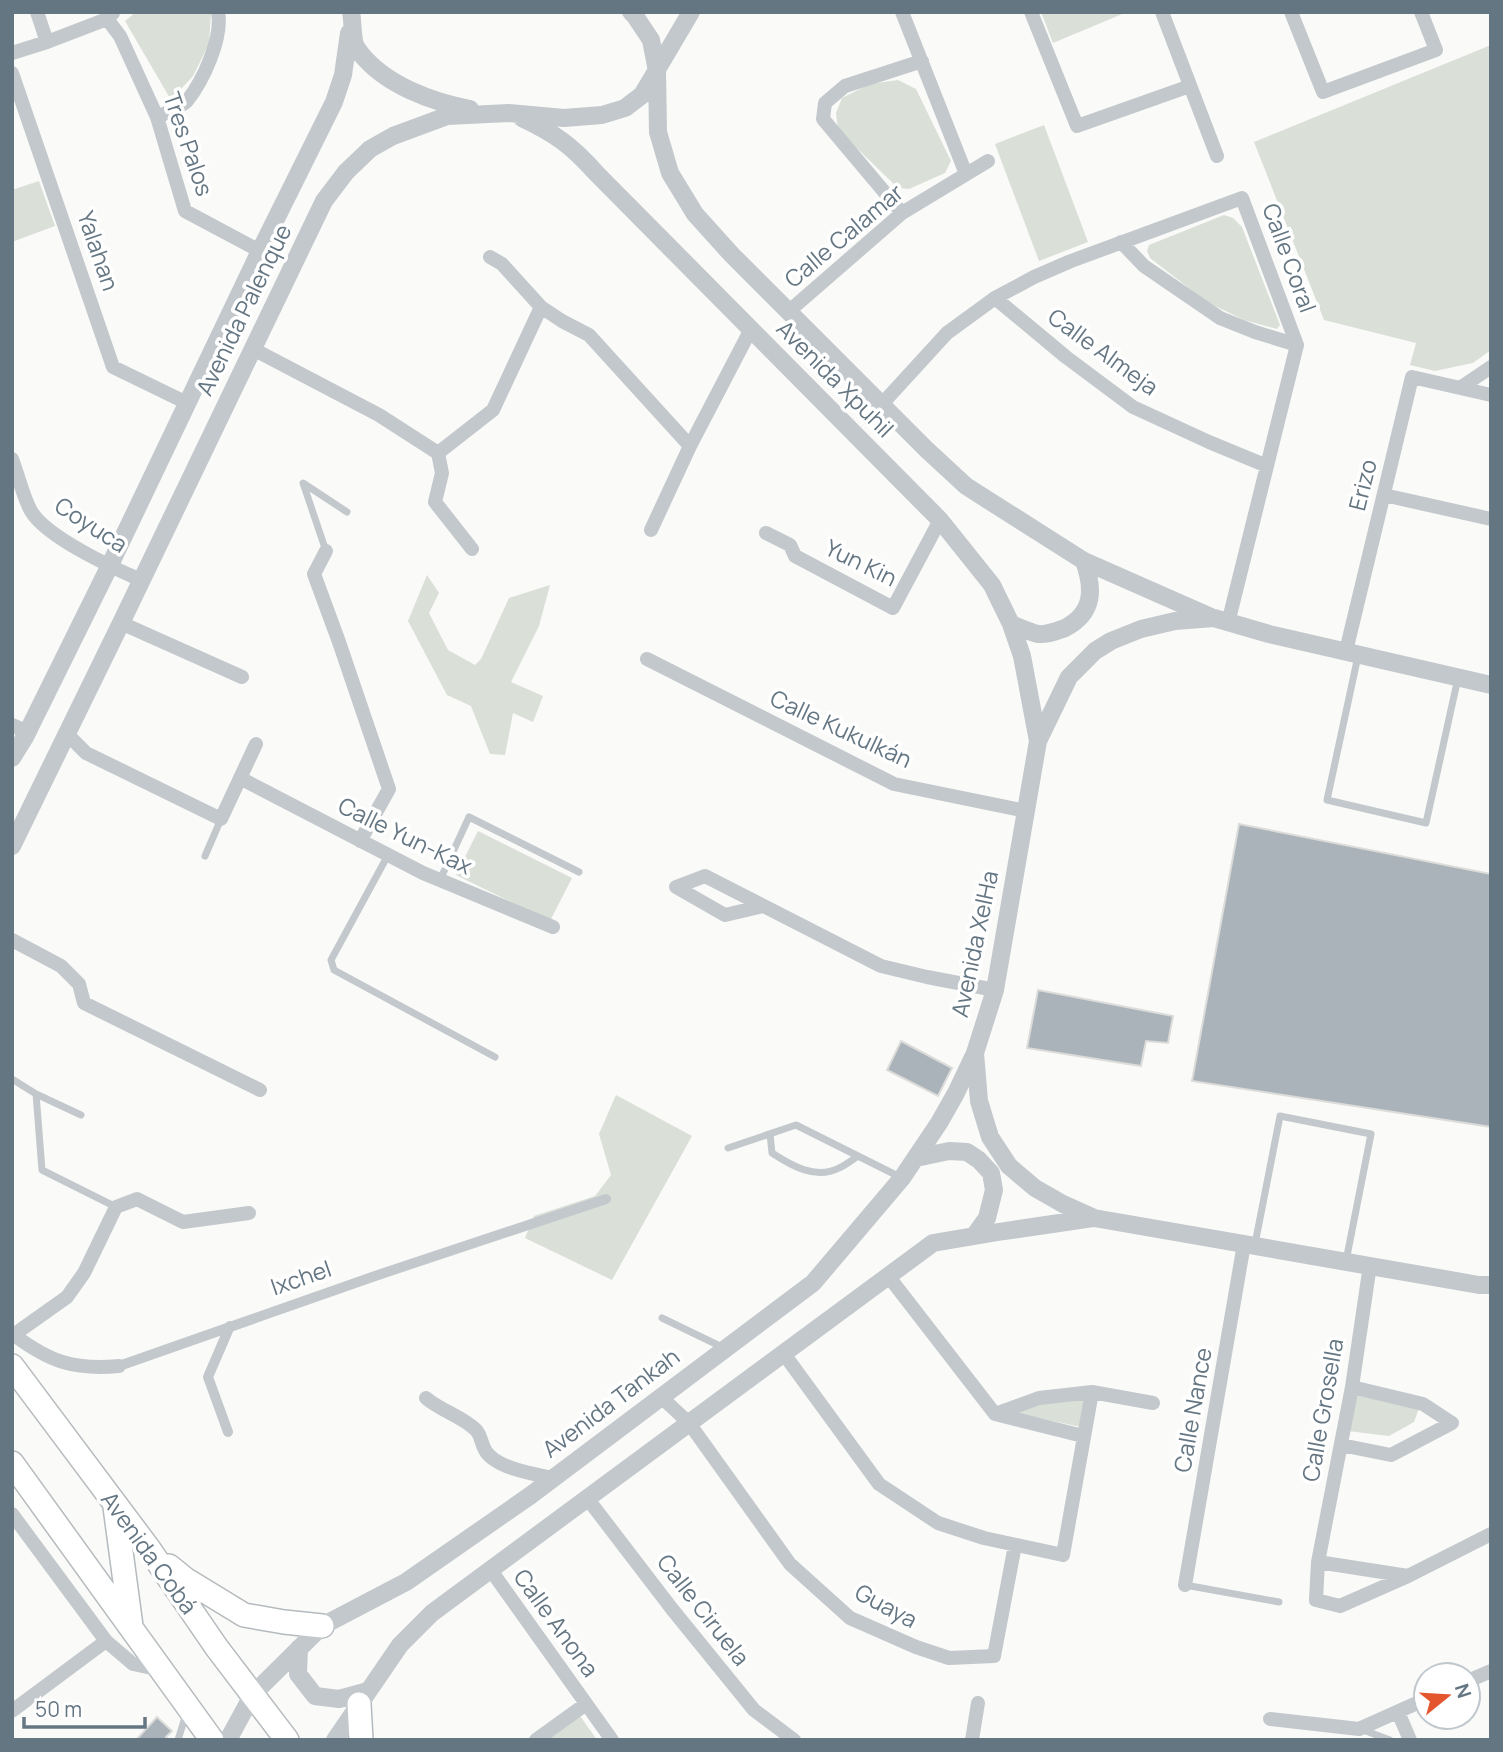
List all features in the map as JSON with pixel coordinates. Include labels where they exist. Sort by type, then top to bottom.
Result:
[{"type":"main road","name":"Avenida Cobá","points":[[12,1366],[287,1740]]},
{"type":"main road","points":[[12,1463],[212,1740]]},
{"type":"main road","points":[[115,1505],[131,1629]]},
{"type":"main road","points":[[149,1549],[185,1579],[244,1615],[322,1626]]},
{"type":"main road","points":[[361,1740],[364,1697]]},
{"type":"street","points":[[37,12],[47,42]]},
{"type":"street","points":[[157,117],[185,103],[207,68],[220,23],[218,12]]},
{"type":"street","name":"Avenida Xpuhil","points":[[631,12],[651,40],[657,71],[659,132],[670,173],[695,214],[732,255],[965,486],[1084,561],[1221,621]]},
{"type":"street","name":"Avenida Palenque","points":[[12,846],[324,201],[346,172],[370,149],[393,136],[447,116],[509,113],[564,118],[602,116],[625,108],[642,95],[691,12]]},
{"type":"street","points":[[902,12],[966,174]]},
{"type":"street","points":[[1031,12],[1077,126],[1190,86]]},
{"type":"street","points":[[1162,12],[1217,156]]},
{"type":"street","points":[[1291,12],[1323,92],[1436,50],[1421,12]]},
{"type":"street","points":[[352,14],[355,46],[384,76],[451,105],[509,113]]},
{"type":"street","name":"Avenida Palenque","points":[[12,758],[18,731],[109,567],[334,102],[343,75],[352,14]]},
{"type":"street","points":[[12,53],[47,42],[111,15]]},
{"type":"street","name":"Tres Palos","points":[[111,15],[157,117],[185,211],[260,251]]},
{"type":"street","points":[[902,213],[823,119],[825,103],[845,86],[922,61]]},
{"type":"street","name":"Yalahan","points":[[12,73],[113,367],[187,403]]},
{"type":"street","name":"Avenida Xpuhil","points":[[509,113],[547,130],[576,152],[940,520],[992,585],[1011,624],[1022,656],[1038,741]]},
{"type":"street","name":"Calle Calamar","points":[[788,312],[902,213],[988,161]]},
{"type":"street","name":"Calle Coral","points":[[882,404],[947,333],[995,298],[1034,277],[1242,198],[1297,345],[1267,466],[1221,621]]},
{"type":"street","points":[[1121,242],[1144,266],[1220,318],[1297,345]]},
{"type":"street","points":[[490,257],[502,264],[541,307],[589,335],[690,446]]},
{"type":"street","name":"Calle Almeja","points":[[995,298],[1066,357],[1133,407],[1267,466]]},
{"type":"street","points":[[438,453],[493,410],[541,307]]},
{"type":"street","points":[[651,530],[690,446],[751,329]]},
{"type":"street","points":[[253,349],[379,415],[438,453],[442,473],[435,502],[472,549]]},
{"type":"street","points":[[1460,388],[1491,367]]},
{"type":"street","name":"Erizo","points":[[1352,653],[1384,495],[1412,377],[1491,395]]},
{"type":"street","name":"Coyuca","points":[[12,459],[31,511],[45,528],[109,567],[141,580]]},
{"type":"street","points":[[1384,495],[1491,519]]},
{"type":"street","name":"Yun Kin","points":[[766,533],[790,545],[795,556],[892,608],[940,520]]},
{"type":"street","points":[[326,551],[314,574],[389,789],[360,841]]},
{"type":"street","points":[[1011,624],[1039,634],[1056,632],[1076,622],[1087,607],[1091,593],[1090,578],[1084,561]]},
{"type":"street","name":"Avenida XelHa","points":[[1487,1287],[1094,1218],[1062,1204],[1035,1188],[1009,1166],[990,1137],[979,1101],[975,1053],[995,990],[1038,741],[1069,677],[1095,652],[1111,641],[1141,629],[1175,621],[1221,621],[1491,685]]},
{"type":"street","points":[[121,623],[242,677]]},
{"type":"street","name":"Calle Kukulkán","points":[[647,659],[894,784],[1027,811]]},
{"type":"street","points":[[67,734],[86,753],[221,819],[256,744]]},
{"type":"street","name":"Calle Yun-Kax","points":[[240,778],[440,880],[553,927]]},
{"type":"street","points":[[763,905],[725,915],[676,887],[705,876],[763,905],[881,966],[995,990]]},
{"type":"street","points":[[12,940],[61,966],[79,984],[83,1003],[260,1090]]},
{"type":"street","name":"Avenida Tankah","points":[[228,1740],[253,1694],[322,1626],[406,1582],[553,1478],[813,1283],[902,1178],[956,1093],[975,1053]]},
{"type":"street","points":[[916,1157],[949,1151],[967,1152],[991,1173],[994,1190],[988,1218],[974,1236]]},
{"type":"street","points":[[13,1335],[67,1297],[84,1273],[116,1208],[137,1199],[183,1222],[250,1213]]},
{"type":"street","name":"Ixchel","points":[[13,1335],[36,1351],[58,1361],[94,1368],[119,1366],[517,1227],[606,1199]]},
{"type":"street","points":[[335,1740],[400,1645],[432,1613],[933,1243],[1094,1218]]},
{"type":"street","name":"Calle Nance","points":[[1185,1585],[1249,1245]]},
{"type":"street","name":"Calle Grosella","points":[[1370,1265],[1352,1387],[1318,1562],[1316,1600],[1340,1606],[1408,1576],[1491,1534]]},
{"type":"street","points":[[889,1276],[995,1414],[1083,1436]]},
{"type":"street","points":[[228,1432],[208,1377],[230,1326]]},
{"type":"street","points":[[784,1354],[879,1484],[938,1524],[1063,1555],[1092,1392]]},
{"type":"street","points":[[1341,1445],[1391,1455],[1452,1423],[1423,1404],[1352,1387]]},
{"type":"street","points":[[995,1414],[1040,1398],[1092,1392],[1153,1404]]},
{"type":"street","points":[[660,1396],[689,1423]]},
{"type":"street","points":[[426,1398],[478,1432],[485,1451],[496,1462],[553,1478]]},
{"type":"street","name":"Guaya","points":[[689,1423],[790,1564],[850,1618],[916,1647],[949,1658],[994,1656],[1015,1545]]},
{"type":"street","name":"Calle Ciruela","points":[[587,1498],[671,1609],[754,1710],[794,1740]]},
{"type":"street","points":[[12,1514],[106,1642],[133,1664],[162,1670]]},
{"type":"street","points":[[1318,1562],[1408,1576]]},
{"type":"street","name":"Calle Anona","points":[[489,1569],[612,1740]]},
{"type":"street","points":[[12,1711],[106,1642]]},
{"type":"street","points":[[299,1648],[298,1674],[315,1696],[339,1699],[364,1697]]},
{"type":"street","points":[[972,1740],[978,1703]]},
{"type":"street","name":"Calle Anona","points":[[536,1740],[586,1704]]},
{"type":"street","points":[[1270,1720],[1359,1729],[1412,1706]]},
{"type":"street","points":[[1398,1712],[1410,1740]]},
{"type":"lane","points":[[326,551],[303,483],[347,512]]},
{"type":"lane","points":[[1352,653],[1327,800],[1426,823],[1458,677]]},
{"type":"lane","points":[[440,880],[469,817],[579,872]]},
{"type":"lane","points":[[205,856],[221,819]]},
{"type":"lane","points":[[388,855],[331,960],[334,970],[495,1057]]},
{"type":"lane","points":[[12,1079],[36,1094],[81,1115]]},
{"type":"lane","points":[[36,1094],[42,1170],[116,1208]]},
{"type":"lane","points":[[1249,1245],[1280,1116],[1371,1135],[1346,1261]]},
{"type":"lane","points":[[728,1148],[796,1125],[902,1178]]},
{"type":"lane","points":[[770,1134],[772,1153],[791,1165],[814,1173],[837,1170],[858,1156]]},
{"type":"lane","points":[[662,1318],[725,1348]]},
{"type":"lane","points":[[1185,1585],[1279,1602]]},
{"type":"lane","points":[[178,1740],[188,1707]]},
{"type":"lane","points":[[1359,1729],[1391,1740]]},
{"type":"shaded area","points":[[136,12],[211,13],[209,44],[193,76],[171,100],[125,21]]},
{"type":"shaded area","points":[[1041,12],[1127,12],[1053,43]]},
{"type":"shaded area","points":[[1491,45],[1491,350],[1473,363],[1435,371],[1410,365],[1416,343],[1324,320],[1254,142]]},
{"type":"shaded area","points":[[898,80],[916,89],[951,161],[945,173],[909,189],[898,188],[838,130],[836,113],[842,98],[870,84]]},
{"type":"shaded area","points":[[1044,125],[1088,242],[1039,261],[995,144]]},
{"type":"shaded area","points":[[39,181],[55,226],[12,242],[12,190]]},
{"type":"shaded area","points":[[1224,215],[1233,218],[1242,227],[1280,325],[1277,329],[1244,320],[1207,302],[1150,258],[1147,251],[1149,245]]},
{"type":"shaded area","points":[[427,575],[439,593],[429,613],[448,650],[475,665],[481,659],[509,598],[550,585],[539,626],[511,682],[543,696],[533,722],[513,713],[505,755],[490,754],[471,706],[447,695],[408,621]]},
{"type":"shaded area","points":[[478,831],[572,878],[550,921],[456,875]]},
{"type":"shaded area","points":[[616,1095],[692,1136],[612,1280],[525,1238],[534,1216],[595,1196],[611,1175],[599,1134]]},
{"type":"shaded area","points":[[1347,1393],[1419,1408],[1414,1422],[1389,1436],[1340,1430]]},
{"type":"shaded area","points":[[1084,1398],[1081,1427],[1015,1413],[1040,1402]]},
{"type":"shaded area","points":[[578,1713],[597,1740],[542,1740]]},
{"type":"building","points":[[1239,824],[1491,874],[1491,1127],[1192,1081]]},
{"type":"building","points":[[1038,990],[1173,1016],[1168,1043],[1146,1041],[1141,1066],[1027,1048]]},
{"type":"building","points":[[901,1041],[952,1068],[938,1096],[887,1070]]},
{"type":"building","points":[[157,1717],[172,1731],[166,1737],[168,1740],[136,1740]]}]
